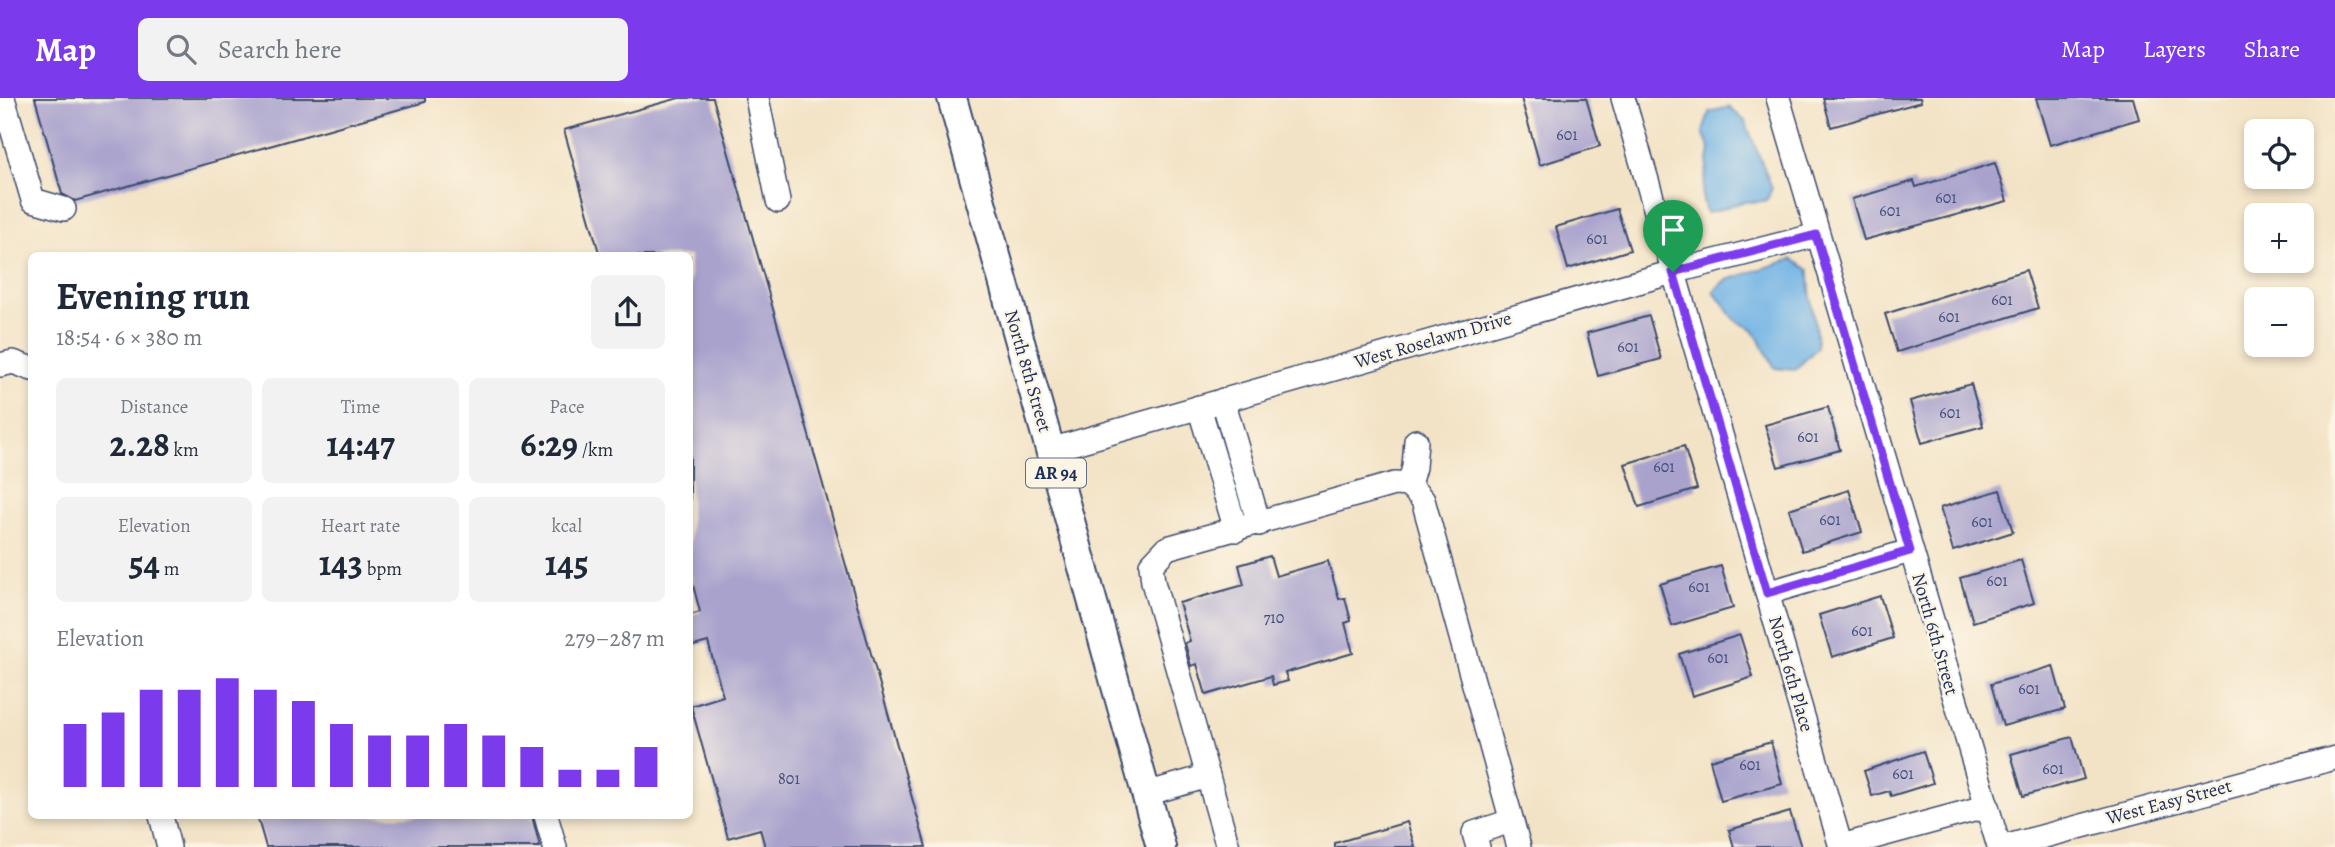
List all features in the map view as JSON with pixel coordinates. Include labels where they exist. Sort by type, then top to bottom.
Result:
[{"type":"main road","name":"North 8th Street","points":[[952,98],[1161,847]]},
{"type":"street","points":[[3,98],[33,200],[64,209]]},
{"type":"street","points":[[757,98],[778,201]]},
{"type":"street","name":"North 6th Place","points":[[1623,98],[1841,846]]},
{"type":"street","name":"North 6th Street","points":[[1778,98],[1985,807],[2001,847]]},
{"type":"street","name":"West Roselawn Drive","points":[[1050,450],[1673,272],[1816,235]]},
{"type":"street","points":[[0,365],[13,362],[28,368]]},
{"type":"street","points":[[1223,400],[1259,524]]},
{"type":"street","points":[[1199,407],[1236,530]]},
{"type":"street","points":[[1409,485],[1415,467],[1416,441]]},
{"type":"street","points":[[1228,847],[1150,573],[1154,559],[1167,548],[1394,485],[1409,485],[1423,500],[1518,847]]},
{"type":"street","points":[[1767,593],[1910,551]]},
{"type":"street","name":"West Easy Street","points":[[2001,847],[2335,758]]},
{"type":"street","points":[[1146,794],[1208,776]]},
{"type":"street","points":[[1841,846],[1985,807]]},
{"type":"street","points":[[162,819],[169,847]]},
{"type":"street","points":[[547,819],[555,847]]},
{"type":"street","points":[[1478,847],[1474,832],[1511,821]]},
{"type":"water","points":[[1729,107],[1745,121],[1772,188],[1767,200],[1740,203],[1706,213],[1702,196],[1710,149],[1703,132],[1709,112]]},
{"type":"water","points":[[1792,259],[1809,270],[1817,348],[1795,370],[1775,368],[1753,329],[1736,321],[1714,291],[1724,281]]},
{"type":"building","points":[[35,98],[425,98],[425,102],[75,201],[62,194]]},
{"type":"building","points":[[679,98],[713,98],[926,847],[765,847],[760,829],[728,838],[693,713],[693,705],[723,696],[708,642],[693,646],[693,614],[700,612],[693,585],[693,252],[599,252],[564,130]]},
{"type":"building","points":[[1521,98],[1586,98],[1600,146],[1540,165]]},
{"type":"building","points":[[1823,98],[1920,98],[1921,102],[1831,127]]},
{"type":"building","points":[[2036,98],[2133,98],[2139,119],[2050,145]]},
{"type":"building","points":[[1995,163],[2007,201],[1864,240],[1852,199],[1914,181],[1916,187]]},
{"type":"building","points":[[1617,209],[1630,250],[1568,269],[1556,227]]},
{"type":"building","points":[[2026,270],[2038,308],[1897,352],[1885,314]]},
{"type":"building","points":[[1649,316],[1661,359],[1598,376],[1587,333]]},
{"type":"building","points":[[1971,384],[1983,426],[1922,443],[1910,401]]},
{"type":"building","points":[[1828,407],[1840,450],[1778,467],[1765,425]]},
{"type":"building","points":[[1684,446],[1697,489],[1639,507],[1625,464]]},
{"type":"building","points":[[1849,490],[1862,532],[1802,551],[1789,509]]},
{"type":"building","points":[[2000,490],[2013,532],[1953,551],[1940,508]]},
{"type":"building","points":[[1270,556],[1276,576],[1328,561],[1339,599],[1345,598],[1351,621],[1345,623],[1353,653],[1285,673],[1288,681],[1273,685],[1271,676],[1206,695],[1197,664],[1191,666],[1185,643],[1190,641],[1179,603],[1244,585],[1239,565]]},
{"type":"building","points":[[2021,560],[2034,603],[1973,622],[1960,578]]},
{"type":"building","points":[[1721,566],[1733,608],[1672,626],[1660,584]]},
{"type":"building","points":[[1880,596],[1893,638],[1832,657],[1819,615]]},
{"type":"building","points":[[1740,635],[1753,677],[1692,696],[1679,654]]},
{"type":"building","points":[[2053,666],[2065,709],[2003,726],[1991,684]]},
{"type":"building","points":[[2072,737],[2084,779],[2023,796],[2011,754]]},
{"type":"building","points":[[1771,742],[1782,784],[1721,801],[1710,760]]},
{"type":"building","points":[[1923,751],[1933,783],[1891,796],[1889,791],[1872,796],[1864,771]]},
{"type":"building","points":[[1790,812],[1801,847],[1734,847],[1729,830]]},
{"type":"building","points":[[258,819],[533,819],[540,847],[266,847]]},
{"type":"building","points":[[1407,822],[1415,847],[1335,847],[1335,843]]},
{"type":"route","points":[[1816,235],[1910,551],[1767,593],[1673,272],[1816,235]]}]
